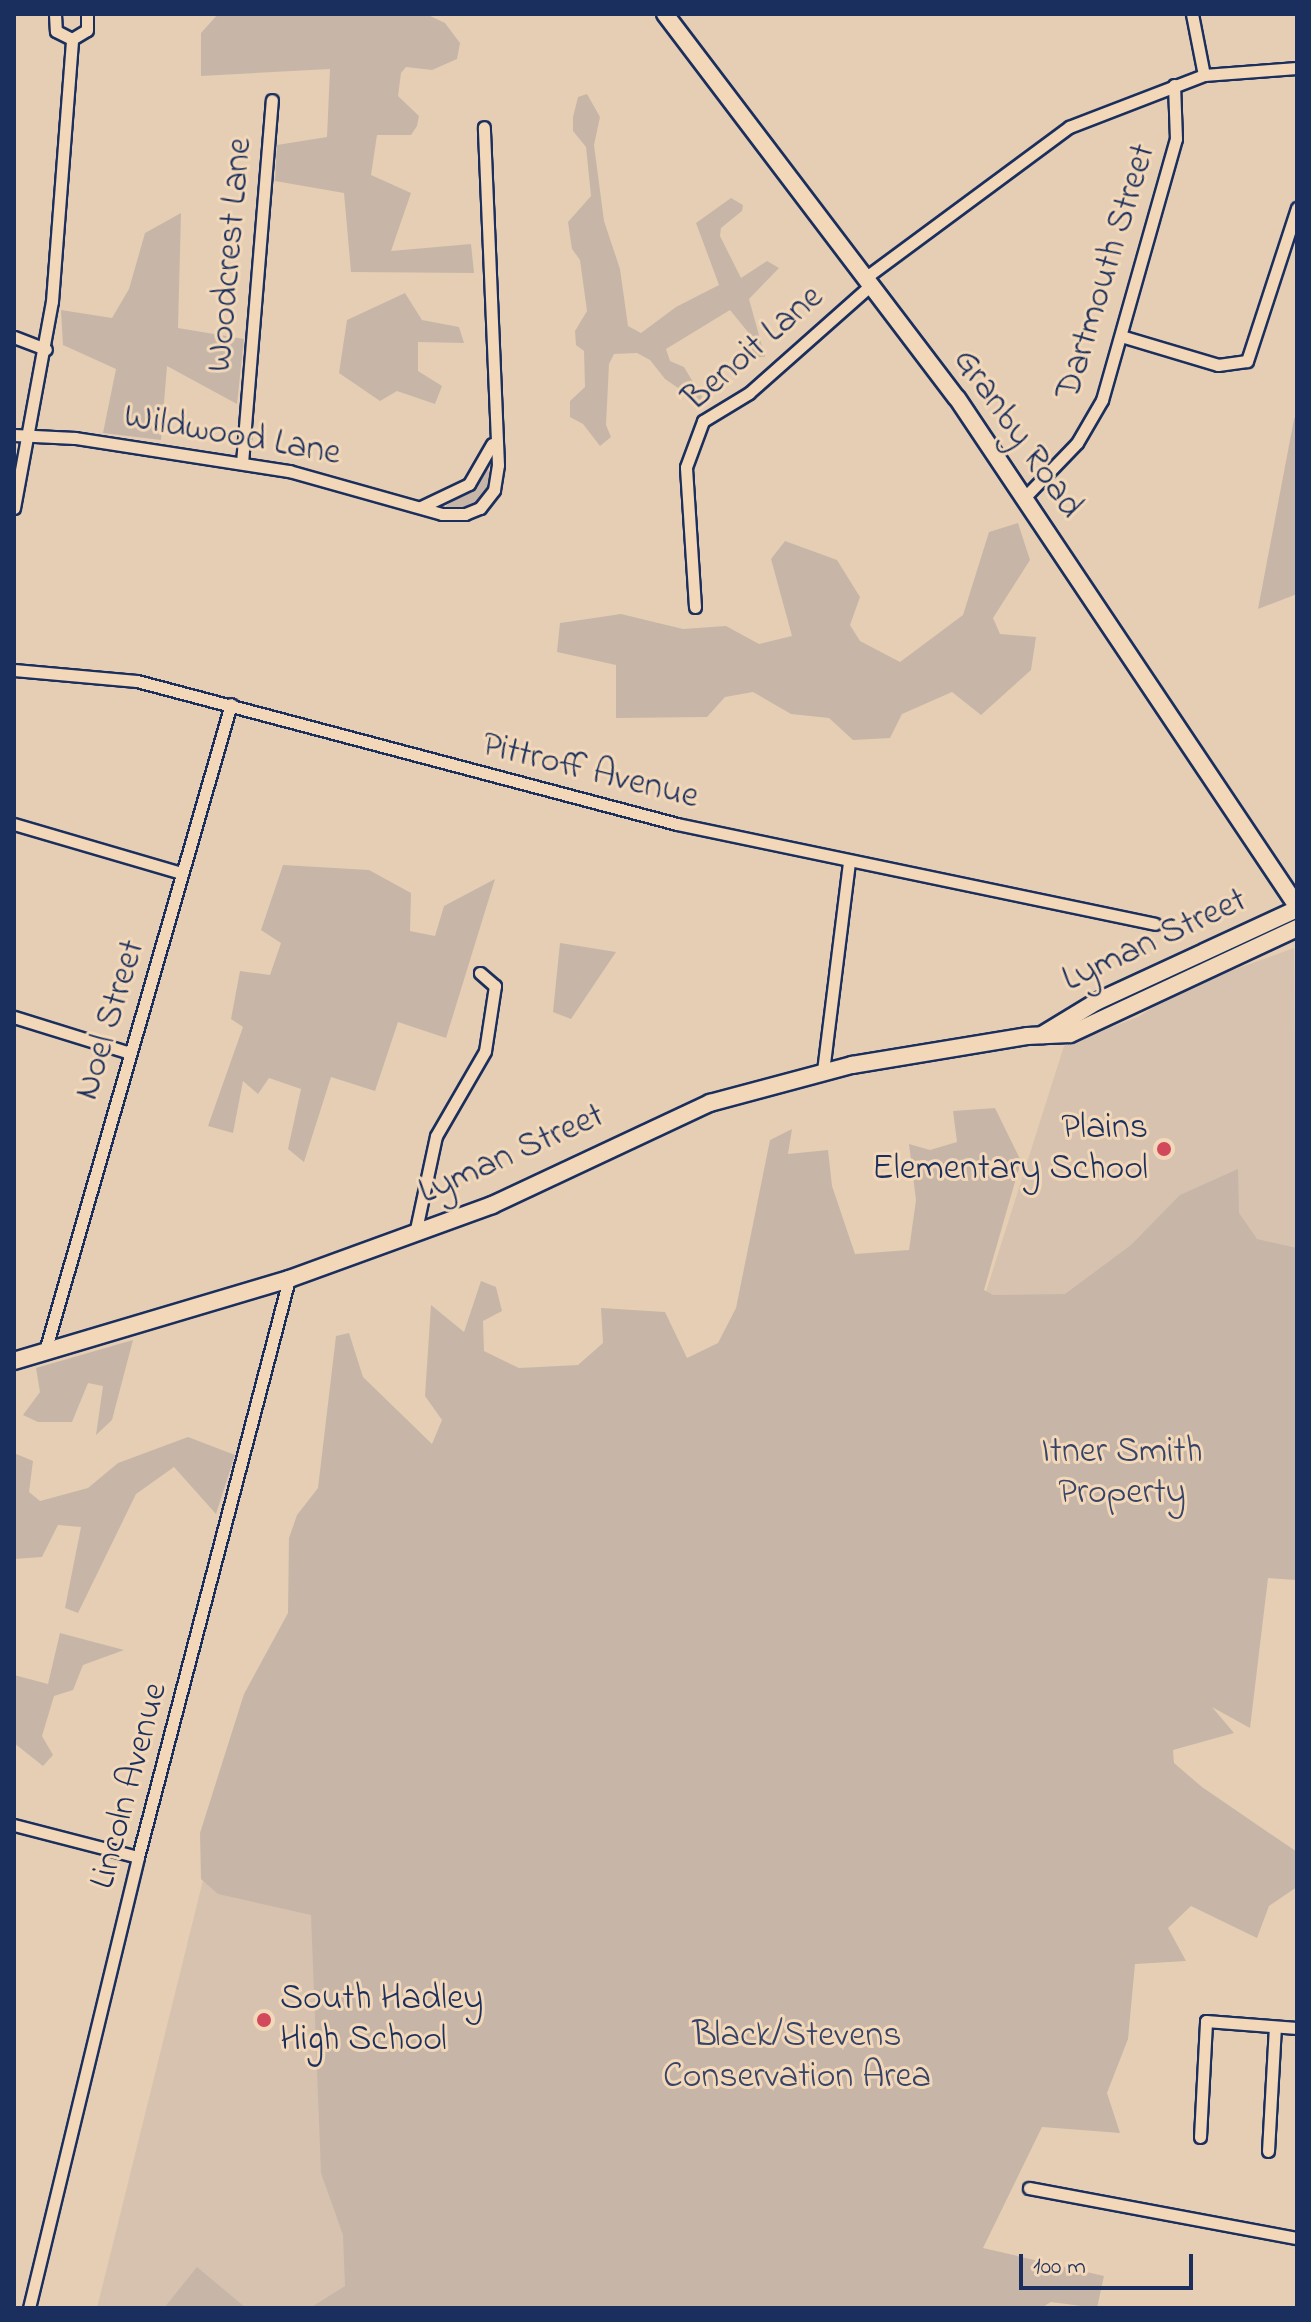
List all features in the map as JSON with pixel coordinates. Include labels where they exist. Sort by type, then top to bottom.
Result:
[{"type":"main road","name":"Granby Road","points":[[668,15],[957,398],[1297,907]]},
{"type":"main road","name":"Lyman Street","points":[[1042,1035],[1096,1002],[1297,907]]},
{"type":"main road","name":"Lyman Street","points":[[14,1361],[289,1279],[415,1234],[508,1199],[677,1115],[823,1071],[1042,1035],[1070,1034],[1297,928]]},
{"type":"street","points":[[55,14],[56,31],[72,39]]},
{"type":"street","points":[[72,39],[87,30],[87,14]]},
{"type":"street","points":[[1192,14],[1204,75]]},
{"type":"street","points":[[14,508],[46,349],[62,209],[72,39]]},
{"type":"street","name":"Benoit Lane","points":[[695,607],[686,467],[703,421],[749,393],[868,281],[1054,135],[1204,75],[1297,68]]},
{"type":"street","name":"Dartmouth Street","points":[[1024,498],[1089,427],[1121,336],[1176,139],[1174,85]]},
{"type":"street","name":"Woodcrest Lane","points":[[242,463],[272,100]]},
{"type":"street","name":"Wildwood Lane","points":[[14,435],[31,434],[242,463],[343,483],[459,515],[486,503],[497,481],[484,127]]},
{"type":"street","points":[[1121,336],[1218,365],[1247,361],[1297,208]]},
{"type":"street","points":[[14,337],[46,349]]},
{"type":"street","points":[[421,507],[469,484],[494,439]]},
{"type":"street","name":"Pittroff Avenue","points":[[14,670],[118,677],[231,704],[597,804],[849,863],[1155,924]]},
{"type":"street","name":"Noel Street","points":[[45,1351],[231,704]]},
{"type":"street","points":[[14,824],[182,873]]},
{"type":"street","points":[[823,1071],[849,863]]},
{"type":"street","points":[[415,1234],[436,1136],[485,1051],[495,986],[480,973]]},
{"type":"street","points":[[14,1017],[130,1053]]},
{"type":"street","name":"Lincoln Avenue","points":[[29,2308],[138,1857],[289,1279]]},
{"type":"street","points":[[14,1825],[138,1857]]},
{"type":"street","points":[[1200,2137],[1206,2021],[1297,2028]]},
{"type":"street","points":[[1268,2151],[1275,2027]]},
{"type":"street","points":[[1029,2188],[1297,2238]]},
{"type":"shaded area","name":"Plains Elementary School","points":[[1294,948],[1297,1255],[1047,1309],[985,1295],[1064,1046],[1138,1017],[1184,988]]},
{"type":"shaded area","name":"South Hadley High School","points":[[473,1656],[356,2308],[97,2308],[213,1840]]},
{"type":"green space","points":[[218,14],[426,14],[445,23],[460,43],[457,59],[432,70],[406,67],[401,73],[398,96],[419,116],[417,126],[411,135],[377,135],[371,175],[411,193],[391,251],[471,244],[474,273],[351,272],[344,193],[275,181],[277,145],[327,137],[330,69],[201,76],[201,33]]},
{"type":"green space","points":[[587,94],[600,117],[594,145],[604,221],[620,269],[628,326],[641,333],[676,307],[719,285],[696,223],[731,198],[743,205],[742,211],[721,228],[720,236],[741,278],[767,261],[779,268],[749,299],[765,357],[748,357],[756,342],[730,310],[666,349],[670,361],[684,367],[702,397],[700,403],[665,379],[650,360],[637,353],[614,354],[609,364],[606,425],[611,437],[600,446],[583,424],[570,417],[570,401],[585,387],[584,351],[576,345],[575,331],[587,311],[580,260],[572,249],[568,222],[591,196],[586,147],[573,131],[578,97]]},
{"type":"green space","points":[[181,213],[178,328],[244,339],[237,404],[167,366],[161,440],[103,433],[116,369],[63,345],[61,310],[112,318],[129,289],[145,233]]},
{"type":"green space","points":[[405,293],[422,320],[459,327],[464,343],[418,342],[418,371],[442,386],[435,404],[397,391],[380,401],[339,373],[347,320]]},
{"type":"green space","points":[[1297,413],[1297,594],[1258,609],[1294,419]]},
{"type":"green space","points":[[488,467],[491,485],[479,503],[467,509],[443,509]]},
{"type":"green space","points":[[1018,523],[1030,560],[993,618],[1000,634],[1036,637],[1031,670],[981,715],[952,692],[902,714],[890,738],[853,740],[829,718],[791,714],[753,692],[725,697],[707,717],[616,718],[616,665],[557,652],[560,623],[621,614],[683,629],[726,626],[759,644],[792,636],[771,559],[785,541],[837,560],[860,597],[850,625],[860,641],[900,662],[963,615],[989,532]]},
{"type":"green space","points":[[283,865],[369,870],[411,893],[410,931],[435,936],[444,906],[495,879],[446,1038],[398,1022],[375,1091],[331,1077],[304,1162],[288,1149],[301,1089],[269,1078],[258,1094],[243,1081],[233,1133],[208,1126],[243,1027],[231,1019],[240,971],[270,975],[281,943],[261,930]]},
{"type":"green space","points":[[560,943],[616,952],[571,1019],[553,1012]]},
{"type":"green space","points":[[995,1108],[1021,1161],[984,1290],[993,1295],[1065,1294],[1131,1245],[1180,1195],[1238,1169],[1239,1213],[1257,1239],[1297,1248],[1297,1580],[1268,1578],[1250,1728],[1212,1707],[1234,1733],[1173,1750],[1174,1763],[1202,1787],[1297,1852],[1297,1887],[1269,1906],[1257,1938],[1191,1906],[1168,1928],[1186,1961],[1135,1964],[1128,2039],[1107,2093],[1120,2133],[1042,2127],[983,2248],[1104,2276],[1097,2308],[1051,2302],[1041,2308],[310,2308],[345,2286],[343,2235],[321,2173],[311,1915],[218,1894],[201,1879],[200,1833],[244,1694],[288,1613],[289,1538],[297,1515],[318,1488],[336,1336],[349,1333],[363,1377],[432,1444],[442,1420],[425,1396],[431,1305],[464,1332],[481,1281],[496,1287],[502,1311],[483,1321],[484,1351],[519,1368],[578,1365],[603,1343],[601,1308],[665,1312],[687,1358],[718,1343],[736,1308],[770,1140],[792,1129],[788,1154],[828,1150],[832,1186],[855,1254],[909,1250],[916,1200],[909,1144],[930,1150],[957,1142],[953,1111]]},
{"type":"green space","points":[[133,1340],[112,1420],[96,1435],[103,1386],[88,1383],[72,1422],[38,1422],[23,1415],[40,1392],[36,1368]]},
{"type":"green space","points":[[188,1437],[235,1455],[216,1514],[174,1467],[136,1494],[78,1613],[65,1608],[81,1527],[58,1525],[42,1557],[14,1559],[14,1453],[33,1461],[29,1492],[40,1501],[88,1488],[118,1463]]},
{"type":"green space","points":[[60,1633],[124,1650],[83,1665],[73,1690],[54,1696],[42,1736],[53,1755],[43,1766],[14,1743],[14,1675],[48,1684]]},
{"type":"green space","points":[[197,2267],[246,2308],[164,2308]]},
{"type":"place","name":"Plains Elementary School","points":[[1164,1149]]},
{"type":"place","name":"South Hadley High School","points":[[264,2020]]},
{"type":"park label","name":"Itner Smith Property","points":[[1122,1472]]},
{"type":"park label","name":"Black/Stevens Conservation Area","points":[[797,2056]]}]
